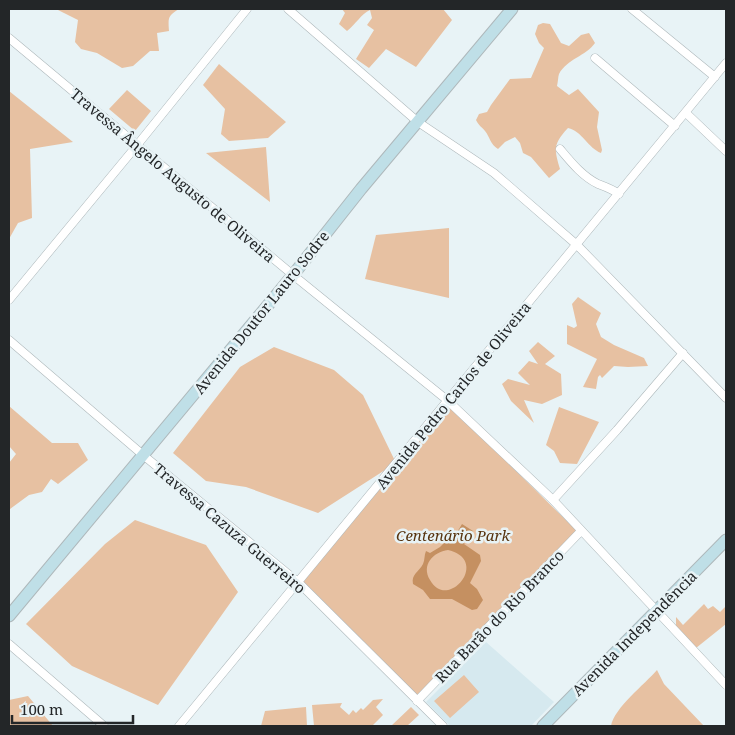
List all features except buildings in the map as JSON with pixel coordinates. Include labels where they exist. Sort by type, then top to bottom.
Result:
[{"type":"street","points":[[9,300],[138,144],[246,9]]},
{"type":"street","points":[[288,9],[418,122],[494,173],[577,245],[726,398]]},
{"type":"street","name":"Avenida Doutor Lauro Sodre","points":[[9,616],[512,9]]},
{"type":"street","points":[[632,9],[715,77]]},
{"type":"street","name":"Travessa Ângelo Augusto de Oliveira","points":[[9,38],[293,275],[447,400],[553,500],[726,685]]},
{"type":"street","points":[[595,58],[675,126]]},
{"type":"street","name":"Avenida Pedro Carlos de Oliveira","points":[[179,726],[726,64]]},
{"type":"street","points":[[686,113],[726,151]]},
{"type":"street","points":[[560,148],[578,171],[597,184],[608,186],[619,194]]},
{"type":"street","name":"Travessa Cazuza Guerreiro","points":[[9,340],[143,455],[298,582],[443,726]]},
{"type":"street","points":[[553,500],[617,430],[683,353]]},
{"type":"street","name":"Rua Barão do Rio Branco","points":[[417,701],[581,531]]},
{"type":"street","name":"Avenida Independência","points":[[543,726],[726,540]]},
{"type":"street","points":[[9,644],[104,726]]},
{"type":"shaded area","points":[[462,524],[473,531],[464,544],[480,555],[481,561],[470,583],[477,589],[483,600],[477,609],[472,610],[452,599],[430,599],[423,590],[413,584],[413,578],[423,564],[426,551],[430,553],[448,539],[453,539]],"holes":[[[448,550],[460,555],[466,563],[466,572],[462,581],[455,587],[446,590],[438,588],[430,580],[428,574],[427,569],[430,560],[438,553]]]},
{"type":"shaded area","points":[[486,642],[554,702],[531,726],[450,726],[426,702]]},
{"type":"green space","points":[[56,9],[179,9],[170,17],[169,31],[157,33],[159,51],[150,51],[133,66],[122,68],[97,53],[81,49],[75,42],[78,20]]},
{"type":"green space","points":[[342,9],[443,9],[452,20],[416,67],[386,49],[369,68],[356,59],[374,30],[367,25],[372,18],[370,10],[347,31],[339,24],[345,13]]},
{"type":"green space","points":[[543,23],[550,24],[561,43],[569,46],[581,35],[589,33],[595,43],[562,69],[557,86],[569,95],[578,89],[599,112],[597,127],[602,150],[601,153],[596,151],[577,132],[568,128],[556,147],[560,169],[549,178],[531,157],[523,153],[520,143],[515,137],[505,142],[498,149],[493,145],[487,133],[476,120],[479,114],[487,112],[510,79],[531,78],[544,48],[539,43],[535,34],[538,25]]},
{"type":"green space","points":[[219,64],[286,122],[268,138],[229,141],[221,134],[225,109],[203,85]]},
{"type":"green space","points":[[127,90],[151,111],[135,131],[109,109]]},
{"type":"green space","points":[[9,91],[73,142],[30,149],[32,218],[18,223],[9,239]]},
{"type":"green space","points":[[266,147],[270,202],[206,153]]},
{"type":"green space","points":[[449,228],[449,298],[365,279],[376,235]]},
{"type":"green space","points":[[578,297],[601,313],[596,324],[601,337],[644,358],[648,366],[614,366],[602,378],[600,375],[598,377],[596,389],[583,387],[597,359],[567,344],[567,325],[574,328],[577,326],[572,304]]},
{"type":"green space","points":[[538,342],[555,356],[545,364],[561,374],[562,395],[542,404],[524,400],[534,423],[511,401],[502,384],[508,379],[530,385],[518,373],[529,361],[538,364],[529,351]]},
{"type":"green space","points":[[274,347],[334,370],[363,395],[396,463],[318,513],[246,487],[206,481],[173,453],[240,367]]},
{"type":"green space","name":"Centenário Park","points":[[448,404],[577,531],[417,696],[303,582]]},
{"type":"green space","points":[[9,406],[52,443],[78,443],[88,460],[58,484],[51,479],[42,492],[29,495],[10,509],[9,463],[16,454],[9,446]]},
{"type":"green space","points":[[559,407],[599,422],[577,464],[560,463],[554,451],[546,445]]},
{"type":"green space","points":[[135,520],[206,545],[238,592],[158,705],[72,666],[26,624],[105,544]]},
{"type":"green space","points":[[704,604],[708,609],[713,606],[720,612],[726,606],[726,624],[696,648],[676,629],[676,617],[683,625]]},
{"type":"green space","points":[[657,670],[664,684],[704,726],[611,726],[613,719],[624,704]]},
{"type":"green space","points":[[464,675],[479,692],[450,718],[434,701]]},
{"type":"green space","points":[[28,696],[53,726],[9,726],[9,700]]},
{"type":"green space","points":[[383,699],[376,707],[383,715],[372,726],[314,726],[312,705],[342,703],[340,707],[349,715],[353,710],[356,713],[361,708],[363,710],[373,700]]},
{"type":"green space","points":[[306,707],[307,726],[261,726],[265,711]]},
{"type":"green space","points":[[411,707],[419,715],[407,726],[391,726]]}]
